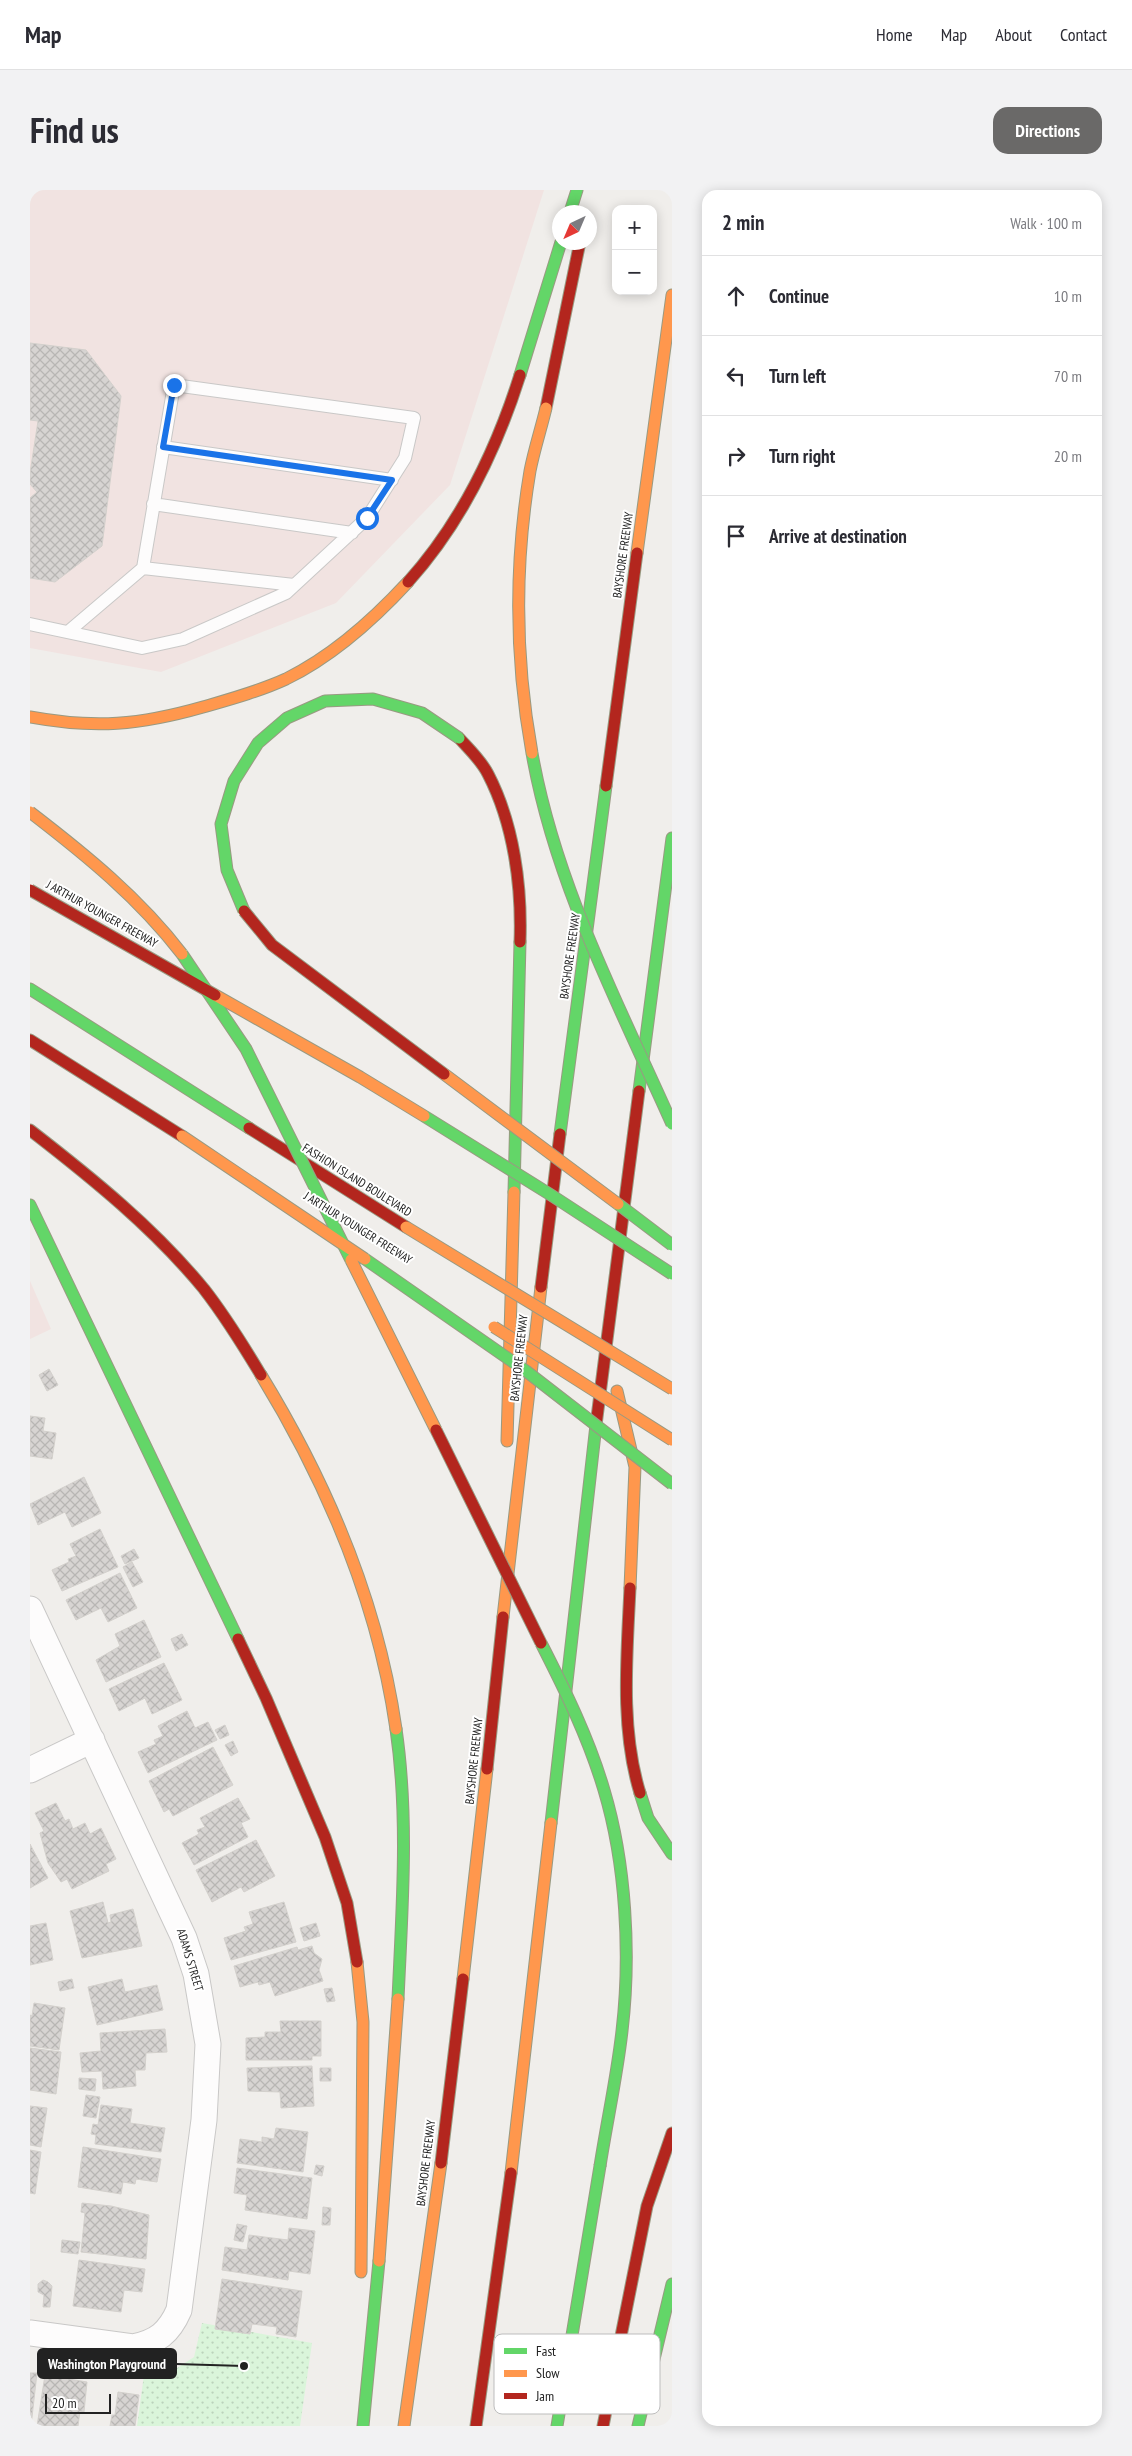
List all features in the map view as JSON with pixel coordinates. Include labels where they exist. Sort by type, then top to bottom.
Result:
[{"type":"main road","points":[[572,205],[577,190]]},
{"type":"main road","points":[[30,717],[44,720],[117,725],[184,712],[232,700],[296,673],[349,638],[395,599],[432,552],[463,508],[488,460],[513,396],[559,250]]},
{"type":"main road","points":[[578,250],[546,408],[530,469],[521,532],[518,589],[518,649],[523,713],[535,776],[576,910],[672,1124]]},
{"type":"main road","name":"BAYSHORE FREEWAY","points":[[404,2426],[442,2150],[539,1303],[567,1077],[672,295]]},
{"type":"main road","points":[[506,1455],[521,914],[514,857],[503,808],[487,772],[460,738],[422,713],[374,699],[325,701],[287,718],[258,743],[234,781],[221,824],[227,870],[245,912],[272,945],[672,1245]]},
{"type":"main road","points":[[30,812],[93,860],[153,919],[201,981],[246,1049],[552,1664],[587,1745],[609,1807],[620,1876],[625,1950],[622,2031],[572,2334]]},
{"type":"main road","points":[[476,2426],[515,2136],[543,1901],[585,1507],[607,1350],[636,1097],[672,838]]},
{"type":"main road","name":"J ARTHUR YOUNGER FREEWAY","points":[[30,890],[360,1077],[552,1195],[672,1274]]},
{"type":"main road","name":"FASHION ISLAND BOULEVARD","points":[[30,989],[406,1227],[672,1390]]},
{"type":"main road","name":"J ARTHUR YOUNGER FREEWAY","points":[[30,1040],[182,1136],[411,1276]]},
{"type":"main road","points":[[30,1130],[148,1229],[196,1280],[244,1346],[289,1422],[332,1508],[364,1592],[386,1682],[398,1749],[403,1834],[402,1917],[392,2116],[361,2426]]},
{"type":"main road","points":[[182,1136],[438,1308],[526,1371],[672,1484]]},
{"type":"main road","points":[[30,1205],[266,1698],[325,1837],[347,1903],[358,1966],[363,2022],[361,2289]]},
{"type":"main road","points":[[488,1324],[672,1440]]},
{"type":"main road","points":[[607,1350],[635,1467],[626,1668],[629,1728],[635,1776],[648,1818],[672,1854]]},
{"type":"main road","points":[[501,1634],[505,1494]]},
{"type":"main road","points":[[621,2334],[647,2206],[672,2132]]},
{"type":"main road","points":[[660,2334],[672,2284]]},
{"type":"main road","points":[[361,2328],[361,2426]]},
{"type":"street","name":"ADAMS STREET","points":[[30,1608],[184,1938],[196,1974],[208,2044],[204,2120],[179,2310],[173,2325],[161,2337],[146,2344],[133,2347],[30,2334]]},
{"type":"street","points":[[30,1770],[92,1740]]},
{"type":"lane","points":[[30,624],[142,648],[183,639],[286,593],[367,518],[405,458],[414,418],[174,385],[143,568],[69,631]]},
{"type":"lane","points":[[163,447],[392,480]]},
{"type":"lane","points":[[153,504],[352,532]]},
{"type":"lane","points":[[143,568],[294,586]]},
{"type":"shaded area","points":[[30,190],[544,190],[450,485],[336,603],[161,672],[30,648]]},
{"type":"shaded area","points":[[30,1281],[51,1329],[30,1339]]},
{"type":"green space","points":[[202,2323],[312,2343],[300,2426],[137,2426],[144,2375],[165,2376],[194,2357]]},
{"type":"building","points":[[30,343],[86,350],[121,396],[102,546],[55,582],[30,578],[30,498],[37,492],[30,484],[30,473],[38,421],[30,420]]},
{"type":"building","points":[[49,1369],[58,1385],[47,1391],[39,1375]]},
{"type":"building","points":[[30,1416],[45,1418],[43,1431],[56,1433],[52,1459],[30,1456]]},
{"type":"building","points":[[84,1477],[101,1513],[72,1527],[65,1512],[38,1525],[30,1504]]},
{"type":"building","points":[[100,1529],[118,1567],[62,1591],[52,1570],[69,1562],[68,1559],[76,1556],[70,1544]]},
{"type":"building","points":[[134,1549],[139,1558],[125,1564],[121,1556]]},
{"type":"building","points":[[132,1562],[143,1582],[133,1587],[123,1567]]},
{"type":"building","points":[[120,1573],[137,1608],[108,1622],[101,1608],[76,1620],[66,1600]]},
{"type":"building","points":[[144,1620],[161,1657],[106,1682],[96,1660],[120,1646],[115,1634]]},
{"type":"building","points":[[182,1634],[188,1645],[176,1651],[171,1639]]},
{"type":"building","points":[[164,1663],[182,1700],[152,1714],[145,1698],[119,1711],[109,1689]]},
{"type":"building","points":[[187,1711],[195,1728],[208,1722],[217,1740],[148,1773],[138,1752],[156,1744],[154,1740],[163,1736],[158,1726]]},
{"type":"building","points":[[225,1725],[229,1735],[220,1739],[215,1730]]},
{"type":"building","points":[[233,1741],[238,1752],[231,1756],[225,1745]]},
{"type":"building","points":[[213,1747],[233,1785],[173,1816],[169,1809],[164,1812],[149,1781]]},
{"type":"building","points":[[238,1798],[250,1819],[241,1823],[248,1837],[194,1865],[182,1843],[199,1834],[197,1830],[205,1827],[200,1818]]},
{"type":"building","points":[[56,1803],[65,1821],[69,1819],[73,1829],[85,1823],[90,1834],[101,1828],[116,1859],[106,1864],[109,1871],[72,1889],[67,1879],[61,1882],[48,1863],[40,1833],[44,1831],[35,1813]]},
{"type":"building","points":[[256,1840],[275,1876],[244,1892],[241,1887],[212,1902],[196,1870]]},
{"type":"building","points":[[30,1844],[48,1878],[30,1888]]},
{"type":"building","points":[[103,1902],[108,1923],[111,1922],[110,1915],[133,1909],[142,1946],[82,1958],[70,1911]]},
{"type":"building","points":[[284,1902],[296,1942],[231,1960],[224,1938],[246,1931],[244,1927],[253,1924],[249,1912]]},
{"type":"building","points":[[46,1923],[53,1960],[30,1965],[30,1926]]},
{"type":"building","points":[[316,1923],[320,1936],[304,1941],[300,1928]]},
{"type":"building","points":[[312,1946],[314,1953],[322,1959],[319,1970],[323,1981],[275,1996],[270,1982],[259,1985],[258,1982],[240,1987],[234,1966],[297,1947],[298,1950]]},
{"type":"building","points":[[72,1979],[74,1988],[60,1991],[58,1982]]},
{"type":"building","points":[[122,1979],[125,1992],[157,1985],[163,2010],[97,2025],[88,1987]]},
{"type":"building","points":[[332,1988],[335,2001],[327,2002],[324,1989]]},
{"type":"building","points":[[34,2003],[65,2008],[59,2050],[30,2046],[30,2015],[32,2016]]},
{"type":"building","points":[[280,2021],[321,2021],[321,2056],[312,2056],[312,2060],[246,2060],[246,2038],[265,2037],[265,2032],[281,2032]]},
{"type":"building","points":[[165,2029],[167,2052],[146,2053],[145,2070],[135,2070],[136,2086],[103,2089],[102,2071],[82,2072],[80,2053],[101,2051],[100,2033]]},
{"type":"building","points":[[30,2048],[61,2052],[56,2094],[30,2090]]},
{"type":"building","points":[[312,2066],[314,2106],[281,2108],[280,2092],[248,2091],[247,2068]]},
{"type":"building","points":[[320,2068],[331,2068],[331,2081],[320,2081]]},
{"type":"building","points":[[79,2078],[96,2079],[95,2091],[79,2089]]},
{"type":"building","points":[[86,2095],[100,2097],[96,2118],[83,2116]]},
{"type":"building","points":[[101,2105],[132,2109],[130,2123],[165,2128],[161,2152],[95,2144],[96,2135],[91,2134],[93,2124],[98,2125]]},
{"type":"building","points":[[30,2106],[47,2108],[41,2147],[30,2145]]},
{"type":"building","points":[[276,2128],[308,2132],[303,2172],[237,2163],[240,2139],[262,2142],[262,2137],[274,2139]]},
{"type":"building","points":[[83,2147],[161,2159],[157,2182],[136,2179],[135,2184],[123,2182],[121,2194],[78,2187]]},
{"type":"building","points":[[30,2150],[41,2152],[35,2194],[30,2193]]},
{"type":"building","points":[[316,2165],[324,2166],[322,2176],[314,2174]]},
{"type":"building","points":[[237,2168],[312,2178],[307,2219],[245,2210],[247,2195],[234,2193]]},
{"type":"building","points":[[82,2203],[111,2206],[149,2215],[146,2259],[81,2252],[85,2213],[81,2212]]},
{"type":"building","points":[[323,2207],[331,2208],[330,2225],[322,2225]]},
{"type":"building","points":[[237,2224],[247,2226],[243,2242],[234,2240]]},
{"type":"building","points":[[289,2228],[315,2231],[310,2274],[289,2271],[288,2280],[222,2270],[225,2247],[247,2250],[249,2235],[288,2240]]},
{"type":"building","points":[[62,2240],[80,2242],[78,2254],[61,2252]]},
{"type":"building","points":[[79,2260],[145,2269],[142,2292],[124,2290],[121,2312],[73,2306]]},
{"type":"building","points":[[222,2279],[302,2291],[296,2337],[276,2334],[277,2327],[252,2324],[250,2334],[215,2329]]},
{"type":"building","points":[[43,2280],[52,2286],[50,2307],[43,2307],[44,2295],[38,2292],[38,2284]]},
{"type":"building","points":[[30,2373],[37,2373],[31,2426],[30,2426]]},
{"type":"building","points":[[45,2375],[87,2382],[84,2412],[80,2411],[78,2426],[37,2426]]},
{"type":"building","points":[[118,2392],[139,2395],[135,2426],[110,2426],[112,2415],[115,2415]]},
{"type":"traffic: fast","points":[[572,205],[577,190]]},
{"type":"traffic: fast","points":[[520,375],[559,250]]},
{"type":"traffic: fast","points":[[244,911],[227,870],[221,824],[234,781],[258,743],[287,718],[325,701],[373,699],[422,713],[459,738]]},
{"type":"traffic: fast","points":[[532,753],[542,802],[572,896],[610,988],[672,1124]]},
{"type":"traffic: fast","points":[[560,1134],[606,786]]},
{"type":"traffic: fast","points":[[639,1091],[672,838]]},
{"type":"traffic: fast","points":[[514,1192],[520,942]]},
{"type":"traffic: fast","points":[[182,954],[246,1049],[351,1260]]},
{"type":"traffic: fast","points":[[30,989],[249,1128]]},
{"type":"traffic: fast","points":[[424,1116],[551,1195],[672,1274]]},
{"type":"traffic: fast","points":[[618,1204],[672,1245]]},
{"type":"traffic: fast","points":[[30,1205],[238,1639]]},
{"type":"traffic: fast","points":[[365,1259],[526,1371],[672,1484]]},
{"type":"traffic: fast","points":[[551,1823],[596,1425]]},
{"type":"traffic: fast","points":[[541,1643],[576,1715],[598,1771],[611,1818],[622,1878],[626,1941],[625,2002],[617,2065],[600,2166]]},
{"type":"traffic: fast","points":[[396,1729],[400,1762],[403,1830],[403,1897],[398,1999]]},
{"type":"traffic: fast","points":[[640,1793],[648,1818],[672,1854]]},
{"type":"traffic: fast","points":[[572,2334],[600,2166]]},
{"type":"traffic: fast","points":[[363,2426],[379,2261]]},
{"type":"traffic: fast","points":[[660,2334],[672,2284]]},
{"type":"traffic: fast","points":[[557,2426],[559,2414]]},
{"type":"traffic: fast","points":[[638,2426],[641,2414]]},
{"type":"traffic: slow","points":[[637,553],[672,295]]},
{"type":"traffic: slow","points":[[532,753],[522,683],[519,577],[521,542],[530,471],[546,408]]},
{"type":"traffic: slow","points":[[30,717],[97,724],[138,721],[180,713],[256,691],[303,670],[336,648],[381,610],[408,582]]},
{"type":"traffic: slow","points":[[30,812],[111,878],[148,914],[182,954]]},
{"type":"traffic: slow","points":[[215,995],[360,1077],[424,1116]]},
{"type":"traffic: slow","points":[[444,1074],[618,1204]]},
{"type":"traffic: slow","points":[[182,1136],[365,1259]]},
{"type":"traffic: slow","points":[[507,1441],[514,1192]]},
{"type":"traffic: slow","points":[[406,1227],[672,1389]]},
{"type":"traffic: slow","points":[[351,1260],[436,1430]]},
{"type":"traffic: slow","points":[[503,1617],[541,1287]]},
{"type":"traffic: slow","points":[[494,1327],[672,1440]]},
{"type":"traffic: slow","points":[[261,1375],[307,1458],[328,1501],[346,1545],[363,1590],[377,1636],[388,1682],[396,1729]]},
{"type":"traffic: slow","points":[[617,1391],[635,1467],[630,1588]]},
{"type":"traffic: slow","points":[[463,1979],[487,1769]]},
{"type":"traffic: slow","points":[[511,2173],[551,1823]]},
{"type":"traffic: slow","points":[[357,1962],[363,2022],[361,2272]]},
{"type":"traffic: slow","points":[[379,2261],[398,1999]]},
{"type":"traffic: slow","points":[[404,2426],[441,2163]]},
{"type":"traffic: jam","points":[[546,408],[578,250]]},
{"type":"traffic: jam","points":[[408,582],[445,535],[461,510],[500,431],[520,375]]},
{"type":"traffic: jam","points":[[606,786],[637,553]]},
{"type":"traffic: jam","points":[[459,738],[485,769],[497,793],[504,814],[518,878],[520,942]]},
{"type":"traffic: jam","points":[[30,890],[215,995]]},
{"type":"traffic: jam","points":[[244,911],[272,945],[444,1074]]},
{"type":"traffic: jam","points":[[30,1040],[182,1136]]},
{"type":"traffic: jam","points":[[596,1425],[639,1091]]},
{"type":"traffic: jam","points":[[249,1128],[406,1227]]},
{"type":"traffic: jam","points":[[30,1130],[122,1205],[185,1267],[219,1310],[261,1375]]},
{"type":"traffic: jam","points":[[541,1287],[560,1134]]},
{"type":"traffic: jam","points":[[436,1430],[541,1643]]},
{"type":"traffic: jam","points":[[630,1588],[626,1691],[627,1717],[634,1768],[640,1793]]},
{"type":"traffic: jam","points":[[487,1769],[503,1617]]},
{"type":"traffic: jam","points":[[238,1639],[266,1698],[325,1837],[347,1903],[357,1962]]},
{"type":"traffic: jam","points":[[441,2163],[463,1979]]},
{"type":"traffic: jam","points":[[621,2334],[647,2206],[672,2133]]},
{"type":"traffic: jam","points":[[476,2426],[511,2173]]},
{"type":"traffic: jam","points":[[603,2426],[605,2414]]},
{"type":"place","name":"Washington Playground","points":[[244,2366]]},
{"type":"route","points":[[174,385],[163,447],[392,480],[367,518]]}]
